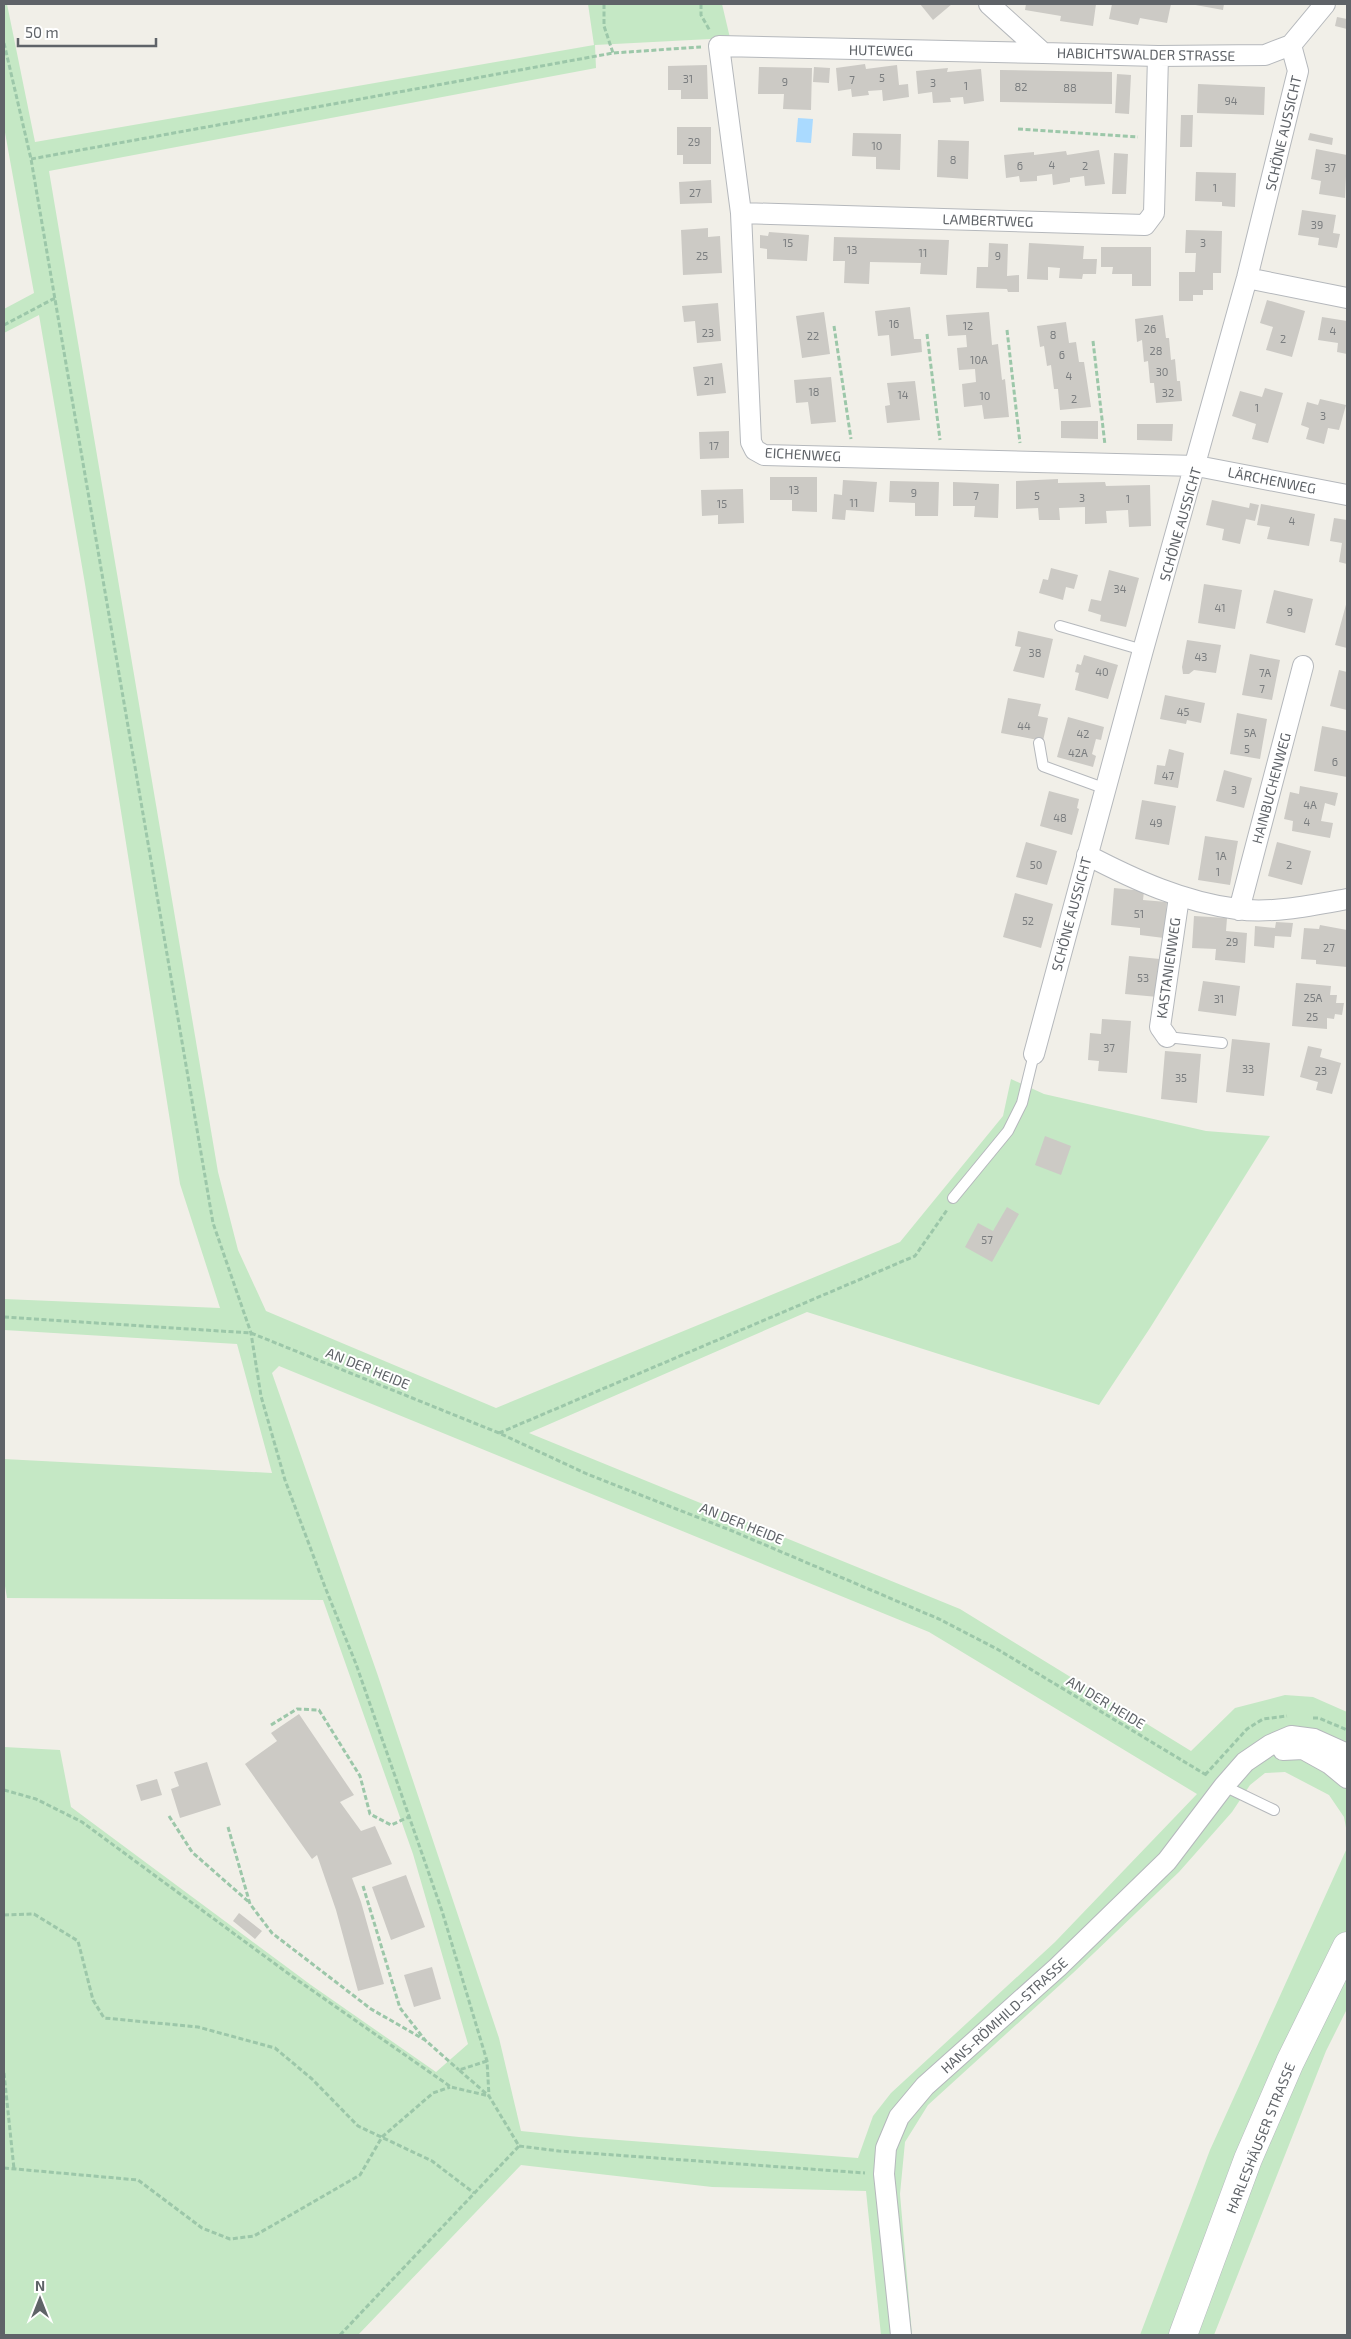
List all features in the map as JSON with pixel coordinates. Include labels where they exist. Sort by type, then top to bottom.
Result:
[{"type":"main road","name":"HARLESHÄUSER STRASSE","points":[[1183,2335],[1248,2159],[1290,2062],[1347,1946]]},
{"type":"street","name":"HABICHTSWALDER STRASSE","points":[[989,4],[1043,53],[1158,56],[1265,55],[1291,44]]},
{"type":"street","points":[[1291,44],[1325,4]]},
{"type":"street","name":"SCHÖNE AUSSICHT","points":[[1034,1054],[1143,650],[1197,466],[1247,278],[1298,71],[1291,44]]},
{"type":"street","name":"HUTEWEG","points":[[719,46],[1043,53]]},
{"type":"street","name":"EICHENWEG","points":[[719,46],[741,213],[751,442],[755,450],[764,455],[1197,466]]},
{"type":"street","name":"LAMBERTWEG","points":[[741,213],[1145,225],[1154,212],[1158,56]]},
{"type":"street","points":[[1247,278],[1347,298]]},
{"type":"street","name":"LÄRCHENWEG","points":[[1197,466],[1347,495]]},
{"type":"street","name":"HAINBUCHENWEG","points":[[1239,910],[1303,666]]},
{"type":"street","name":"KASTANIENWEG","points":[[1087,855],[1127,876],[1179,897],[1239,910],[1303,907],[1347,899]]},
{"type":"street","name":"KASTANIENWEG","points":[[1167,1037],[1160,1027],[1179,897]]},
{"type":"street","name":"HANS-RÖMHILD-STRASSE","points":[[901,2335],[884,2174],[886,2148],[899,2118],[925,2086],[1058,1968],[1167,1861],[1224,1786],[1245,1762],[1259,1751],[1291,1736],[1314,1739],[1347,1754]]},
{"type":"street","points":[[1259,1751],[1303,1750],[1330,1764],[1347,1778]]},
{"type":"lane","points":[[1060,626],[1143,650]]},
{"type":"lane","points":[[1038,743],[1043,766],[1106,789]]},
{"type":"lane","points":[[1167,1037],[1222,1043]]},
{"type":"lane","points":[[953,1198],[1008,1131],[1022,1103],[1034,1054]]},
{"type":"lane","points":[[1224,1786],[1274,1810]]},
{"type":"path","points":[[604,4],[604,26],[613,53]]},
{"type":"path","points":[[31,159],[613,53],[719,46],[701,15],[701,4]]},
{"type":"path","points":[[4,43],[31,159],[213,1223],[251,1333],[261,1396],[285,1480],[356,1664],[442,1911],[487,2061],[489,2096]]},
{"type":"path","points":[[1018,130],[1156,138]]},
{"type":"path","points":[[4,325],[55,298]]},
{"type":"path","points":[[834,326],[854,456]]},
{"type":"path","points":[[1007,330],[1022,462]]},
{"type":"path","points":[[927,334],[942,459]]},
{"type":"path","points":[[1093,341],[1107,464]]},
{"type":"path","points":[[499,1433],[915,1256],[953,1198]]},
{"type":"path","name":"AN DER HEIDE","points":[[4,1317],[251,1333],[499,1433],[588,1474],[730,1530],[939,1619],[997,1649],[1205,1775]]},
{"type":"path","points":[[271,1725],[297,1709],[319,1710],[360,1776],[370,1814],[391,1825],[409,1817]]},
{"type":"path","points":[[4,1790],[36,1799],[82,1822],[293,1977],[450,2087],[489,2096]]},
{"type":"path","points":[[170,1816],[192,1852],[250,1904],[272,1932],[371,2009],[425,2040]]},
{"type":"path","points":[[228,1827],[250,1904]]},
{"type":"path","points":[[363,1886],[400,2008],[425,2040],[489,2096],[518,2146]]},
{"type":"path","points":[[4,1915],[34,1914],[78,1941],[93,2000],[104,2018],[198,2027],[276,2048],[312,2079],[358,2126],[432,2161],[474,2193]]},
{"type":"path","points":[[459,2070],[487,2061]]},
{"type":"path","points":[[4,2073],[14,2169]]},
{"type":"path","points":[[4,2168],[138,2180],[202,2228],[230,2239],[254,2236],[360,2175],[382,2137],[433,2093],[450,2087]]},
{"type":"path","points":[[518,2146],[559,2151],[884,2174]]},
{"type":"path","points":[[340,2335],[518,2146]]},
{"type":"green space","points":[[4,4],[7,4],[35,142],[594,45],[588,4],[722,4],[730,38],[595,45],[596,68],[49,171],[218,1172],[238,1250],[266,1311],[496,1408],[900,1242],[1003,1116],[1011,1079],[1044,1094],[1206,1131],[1270,1136],[1150,1328],[1099,1405],[807,1312],[529,1433],[960,1609],[1191,1751],[1235,1708],[1285,1695],[1313,1697],[1347,1712],[1347,1833],[1344,1817],[1329,1795],[1285,1772],[1265,1773],[1250,1785],[1232,1812],[1179,1872],[1073,1973],[928,2105],[905,2142],[900,2194],[912,2335],[881,2335],[866,2191],[712,2187],[521,2165],[358,2335],[4,2335],[4,1747],[60,1750],[71,1807],[311,1985],[436,2072],[468,2044],[413,1854],[323,1600],[7,1598],[4,1580],[4,1459],[272,1473],[237,1344],[4,1330],[4,1299],[220,1308],[180,1184],[85,584],[39,315],[4,333],[4,309],[34,293],[4,127]],"holes":[[[279,1366],[929,1632],[1197,1794],[1055,1942],[891,2093],[873,2116],[858,2158],[521,2131],[499,2038],[377,1673],[272,1373]]]},
{"type":"green space","points":[[1347,1848],[1347,2009],[1326,2051],[1214,2335],[1140,2335],[1210,2150]]},
{"type":"water","points":[[798,118],[813,119],[811,143],[796,142]]},
{"type":"building","points":[[920,4],[952,4],[933,20]]},
{"type":"building","points":[[1026,4],[1096,4],[1093,26],[1060,21],[1061,16],[1025,10]]},
{"type":"building","points":[[1112,4],[1171,4],[1167,23],[1140,18],[1138,25],[1109,19]]},
{"type":"building","points":[[1190,4],[1224,4],[1223,10]]},
{"type":"building","points":[[1337,17],[1347,19],[1347,29],[1335,26]]},
{"type":"building","points":[[865,64],[866,69],[897,65],[899,85],[908,84],[909,97],[883,101],[882,90],[868,91],[869,95],[852,97],[851,89],[838,91],[836,68]]},
{"type":"building","points":[[707,65],[708,99],[681,99],[681,90],[668,90],[668,66]]},
{"type":"building","points":[[759,67],[812,68],[811,110],[783,109],[784,94],[758,94]]},
{"type":"building","points":[[814,67],[830,68],[829,83],[813,82]]},
{"type":"building","points":[[948,68],[947,72],[981,69],[984,101],[964,104],[963,97],[950,98],[951,102],[933,103],[932,92],[918,94],[916,71]]},
{"type":"building","points":[[1000,70],[1112,72],[1112,104],[1000,102]]},
{"type":"building","points":[[1117,74],[1131,75],[1129,114],[1115,113]]},
{"type":"building","points":[[1198,84],[1265,87],[1264,115],[1197,113]]},
{"type":"building","points":[[1181,115],[1193,115],[1192,147],[1180,147]]},
{"type":"building","points":[[677,127],[711,127],[711,164],[683,164],[683,155],[677,155]]},
{"type":"building","points":[[853,133],[901,134],[900,170],[876,169],[876,157],[852,156]]},
{"type":"building","points":[[1310,133],[1333,138],[1332,145],[1308,140]]},
{"type":"building","points":[[938,140],[969,141],[968,179],[937,177]]},
{"type":"building","points":[[1316,149],[1347,155],[1345,198],[1319,194],[1321,181],[1311,179]]},
{"type":"building","points":[[1099,150],[1105,184],[1085,186],[1084,176],[1070,178],[1070,182],[1053,185],[1052,174],[1037,176],[1037,181],[1020,182],[1019,176],[1006,178],[1004,155],[1034,152],[1034,155],[1066,151],[1067,155]]},
{"type":"building","points":[[1114,153],[1128,154],[1126,194],[1112,194]]},
{"type":"building","points":[[1196,172],[1236,173],[1235,207],[1222,206],[1222,202],[1195,201]]},
{"type":"building","points":[[711,180],[712,203],[680,204],[679,182]]},
{"type":"building","points":[[1302,210],[1336,215],[1333,233],[1340,234],[1337,248],[1318,245],[1319,238],[1298,235]]},
{"type":"building","points":[[708,228],[708,237],[720,236],[722,273],[683,275],[681,230]]},
{"type":"building","points":[[1186,230],[1222,231],[1221,273],[1213,273],[1213,290],[1203,290],[1203,295],[1193,295],[1193,301],[1179,301],[1179,272],[1195,272],[1196,253],[1185,253]]},
{"type":"building","points":[[769,232],[809,235],[807,261],[767,259],[767,249],[760,248],[760,235],[768,236]]},
{"type":"building","points":[[834,237],[949,240],[947,275],[920,274],[921,263],[870,262],[869,284],[844,283],[845,261],[833,261]]},
{"type":"building","points":[[989,243],[1008,244],[1007,276],[1019,275],[1019,292],[1008,292],[1007,289],[976,288],[977,267],[988,267]]},
{"type":"building","points":[[1029,243],[1084,246],[1083,259],[1097,259],[1096,274],[1083,274],[1082,279],[1059,278],[1060,268],[1048,267],[1048,280],[1027,279]]},
{"type":"building","points":[[1101,247],[1151,247],[1151,286],[1132,286],[1132,274],[1112,274],[1113,267],[1101,267]]},
{"type":"building","points":[[1267,300],[1305,311],[1292,357],[1266,350],[1273,327],[1260,323]]},
{"type":"building","points":[[718,303],[721,341],[697,343],[695,321],[684,322],[682,306]]},
{"type":"building","points":[[910,307],[914,339],[921,339],[922,352],[891,356],[889,335],[878,336],[875,311]]},
{"type":"building","points":[[824,312],[830,354],[802,358],[796,316]]},
{"type":"building","points":[[989,312],[992,345],[998,344],[1002,380],[1005,379],[1009,417],[984,419],[982,405],[964,407],[962,384],[976,382],[975,369],[959,370],[957,348],[967,347],[966,335],[948,336],[946,315]]},
{"type":"building","points":[[1163,315],[1166,338],[1169,338],[1171,360],[1175,359],[1177,381],[1180,381],[1182,401],[1156,403],[1154,383],[1150,383],[1148,361],[1144,362],[1142,340],[1137,342],[1135,319]]},
{"type":"building","points":[[1322,317],[1347,321],[1347,354],[1337,352],[1338,343],[1318,340]]},
{"type":"building","points":[[1066,322],[1069,343],[1076,342],[1079,362],[1084,362],[1091,407],[1060,410],[1058,389],[1054,389],[1051,365],[1047,366],[1044,346],[1040,347],[1037,326]]},
{"type":"building","points":[[722,363],[726,393],[697,396],[693,367]]},
{"type":"building","points":[[831,377],[836,422],[811,424],[808,402],[796,403],[794,380]]},
{"type":"building","points":[[915,381],[920,420],[887,423],[885,406],[890,405],[887,383]]},
{"type":"building","points":[[1265,388],[1283,393],[1268,443],[1252,439],[1256,424],[1232,416],[1240,391],[1262,397]]},
{"type":"building","points":[[1320,399],[1346,405],[1339,430],[1328,428],[1324,444],[1306,439],[1309,428],[1301,425],[1307,402],[1318,405]]},
{"type":"building","points":[[1061,421],[1098,421],[1098,439],[1061,438]]},
{"type":"building","points":[[1137,424],[1173,424],[1172,441],[1137,440]]},
{"type":"building","points":[[729,431],[729,458],[700,459],[699,432]]},
{"type":"building","points":[[770,477],[817,477],[817,512],[792,511],[792,500],[770,500]]},
{"type":"building","points":[[1058,479],[1058,483],[1105,482],[1106,486],[1150,485],[1151,526],[1129,527],[1128,510],[1106,511],[1107,523],[1085,524],[1085,507],[1059,508],[1060,520],[1039,520],[1038,508],[1016,509],[1016,481]]},
{"type":"building","points":[[843,480],[877,482],[874,512],[846,510],[845,520],[832,519],[834,494],[842,495]]},
{"type":"building","points":[[890,481],[939,482],[938,516],[915,516],[915,503],[889,502]]},
{"type":"building","points":[[953,482],[999,484],[998,518],[974,517],[975,506],[953,506]]},
{"type":"building","points":[[743,489],[744,523],[718,524],[718,515],[702,516],[701,490]]},
{"type":"building","points":[[1212,500],[1249,508],[1250,503],[1259,505],[1255,521],[1246,519],[1240,544],[1222,540],[1224,529],[1206,525]]},
{"type":"building","points":[[1261,504],[1315,514],[1309,546],[1267,539],[1270,527],[1257,525]]},
{"type":"building","points":[[1334,518],[1347,520],[1347,564],[1339,562],[1342,543],[1330,541]]},
{"type":"building","points":[[1051,568],[1078,575],[1074,589],[1066,587],[1063,600],[1039,593],[1043,579],[1048,580]]},
{"type":"building","points":[[1109,570],[1139,578],[1126,627],[1100,621],[1101,615],[1088,611],[1091,599],[1101,601]]},
{"type":"building","points":[[1204,584],[1242,590],[1235,629],[1198,623]]},
{"type":"building","points":[[1274,590],[1313,599],[1305,633],[1266,623]]},
{"type":"building","points":[[1347,601],[1347,648],[1335,645]]},
{"type":"building","points":[[1018,631],[1053,639],[1044,678],[1013,671],[1021,647],[1015,646]]},
{"type":"building","points":[[1187,640],[1221,645],[1216,673],[1194,670],[1189,674],[1183,674],[1182,667]]},
{"type":"building","points":[[1250,654],[1280,660],[1272,700],[1242,695]]},
{"type":"building","points":[[1084,655],[1118,665],[1108,699],[1075,690],[1079,673],[1075,672],[1077,664],[1081,665]]},
{"type":"building","points":[[1339,670],[1347,672],[1347,710],[1330,706]]},
{"type":"building","points":[[1165,695],[1205,703],[1201,723],[1187,720],[1186,724],[1160,719]]},
{"type":"building","points":[[1008,698],[1041,704],[1038,716],[1048,718],[1043,741],[1001,733]]},
{"type":"building","points":[[1237,713],[1267,719],[1260,759],[1230,754]]},
{"type":"building","points":[[1068,717],[1104,727],[1101,740],[1096,739],[1092,754],[1096,756],[1093,767],[1057,757]]},
{"type":"building","points":[[1322,726],[1347,731],[1347,777],[1314,771]]},
{"type":"building","points":[[1169,749],[1184,753],[1178,788],[1154,784],[1157,765],[1165,766]]},
{"type":"building","points":[[1224,770],[1252,778],[1244,808],[1216,801]]},
{"type":"building","points":[[1300,786],[1338,793],[1335,806],[1325,803],[1321,821],[1333,823],[1330,838],[1292,831],[1293,821],[1284,819],[1290,792],[1299,794]]},
{"type":"building","points":[[1049,791],[1079,799],[1077,808],[1079,809],[1072,835],[1040,826]]},
{"type":"building","points":[[1142,800],[1176,806],[1169,845],[1135,839]]},
{"type":"building","points":[[1205,836],[1238,841],[1230,885],[1198,880]]},
{"type":"building","points":[[1026,842],[1057,851],[1047,885],[1016,877]]},
{"type":"building","points":[[1277,842],[1311,851],[1302,885],[1268,876]]},
{"type":"building","points":[[1114,888],[1144,891],[1143,900],[1167,902],[1164,938],[1140,935],[1140,928],[1111,925]]},
{"type":"building","points":[[1015,893],[1053,904],[1041,948],[1003,937]]},
{"type":"building","points":[[1194,916],[1227,918],[1226,931],[1247,933],[1245,963],[1215,960],[1216,949],[1192,948]]},
{"type":"building","points":[[1276,922],[1293,923],[1291,937],[1275,936],[1274,948],[1254,946],[1255,926],[1275,928]]},
{"type":"building","points":[[1320,925],[1347,930],[1347,967],[1316,964],[1316,960],[1301,959],[1304,928],[1319,929]]},
{"type":"building","points":[[1129,956],[1160,959],[1158,997],[1125,994]]},
{"type":"building","points":[[1203,981],[1240,986],[1236,1016],[1198,1011]]},
{"type":"building","points":[[1296,983],[1331,986],[1330,995],[1337,995],[1336,1003],[1344,1003],[1342,1015],[1335,1014],[1334,1019],[1327,1018],[1327,1029],[1292,1026]]},
{"type":"building","points":[[1102,1019],[1131,1021],[1127,1073],[1098,1071],[1099,1061],[1088,1060],[1090,1033],[1101,1034]]},
{"type":"building","points":[[1232,1039],[1270,1043],[1264,1096],[1226,1092]]},
{"type":"building","points":[[1308,1046],[1322,1049],[1320,1057],[1341,1063],[1332,1094],[1316,1090],[1318,1082],[1300,1077]]},
{"type":"building","points":[[1165,1051],[1201,1054],[1197,1103],[1161,1099]]},
{"type":"building","points":[[1045,1136],[1071,1146],[1061,1175],[1035,1165]]},
{"type":"building","points":[[1007,1207],[1019,1214],[992,1262],[965,1247],[978,1223],[993,1231]]},
{"type":"building","points":[[299,1714],[354,1795],[340,1802],[361,1831],[375,1826],[392,1864],[352,1878],[361,1902],[384,1984],[358,1991],[336,1910],[317,1855],[312,1859],[245,1764],[277,1741],[271,1733]]},
{"type":"building","points":[[207,1762],[221,1805],[180,1818],[171,1789],[179,1786],[174,1772]]},
{"type":"building","points":[[157,1779],[162,1795],[141,1801],[136,1785]]},
{"type":"building","points":[[406,1875],[425,1927],[391,1940],[372,1887]]},
{"type":"building","points":[[239,1913],[262,1931],[255,1939],[233,1921]]},
{"type":"building","points":[[432,1967],[441,1999],[414,2007],[404,1975]]}]
